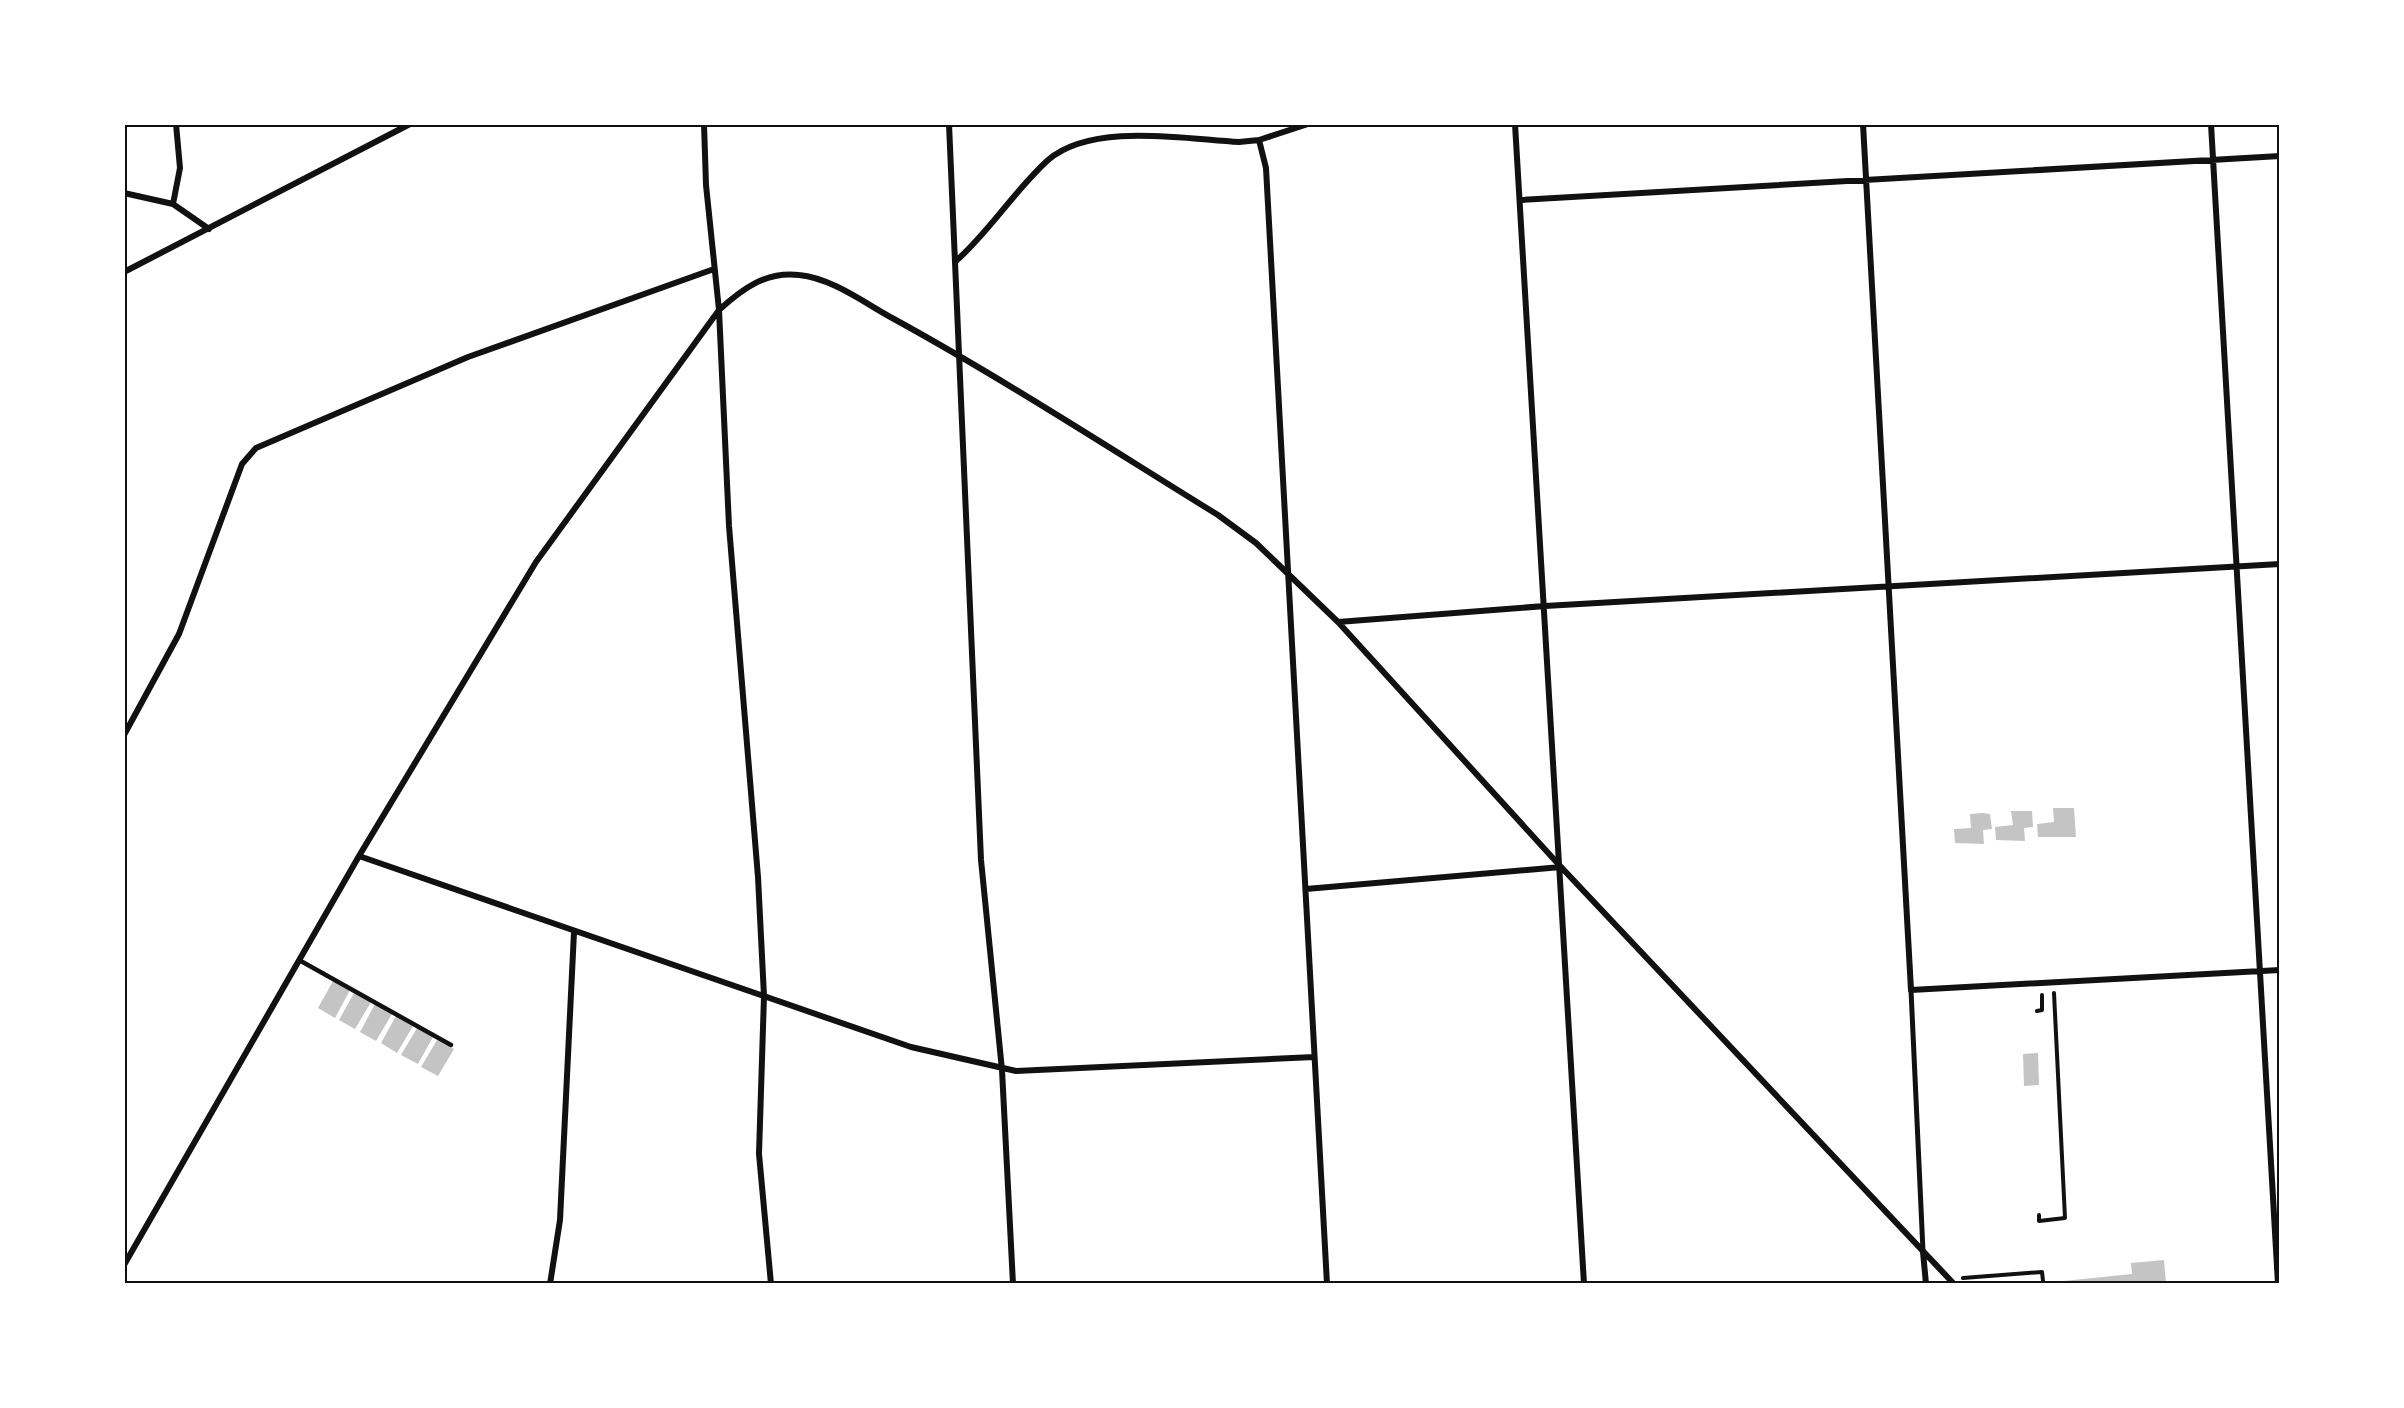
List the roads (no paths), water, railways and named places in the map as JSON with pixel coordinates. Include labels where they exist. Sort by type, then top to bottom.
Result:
[{"type":"street","points":[[173,204],[180,168],[176,124]]},
{"type":"street","points":[[124,272],[410,124]]},
{"type":"street","points":[[704,124],[719,310],[729,526],[758,877],[764,996],[759,1154],[771,1284]]},
{"type":"street","points":[[949,124],[961,356],[981,860],[1002,1070],[1013,1284]]},
{"type":"street","points":[[956,261],[976,243],[1033,175],[1050,159],[1071,146],[1116,137],[1239,142],[1259,140],[1308,124]]},
{"type":"street","points":[[1515,124],[1561,867],[1584,1284]]},
{"type":"street","points":[[1863,124],[1926,1284]]},
{"type":"street","points":[[2211,124],[2278,1284]]},
{"type":"street","points":[[1259,140],[1266,168],[1286,570],[1327,1284]]},
{"type":"street","points":[[1521,200],[2280,156]]},
{"type":"street","points":[[124,193],[173,204],[209,229]]},
{"type":"street","points":[[124,735],[179,634],[242,464],[256,448],[468,357],[714,269]]},
{"type":"street","points":[[124,1265],[298,960],[536,562],[719,310],[743,289],[757,281],[781,275],[800,275],[839,289],[961,356],[1218,515],[1286,570],[1338,622],[1561,867],[1952,1281]]},
{"type":"street","points":[[1338,622],[1545,606],[2280,564]]},
{"type":"street","points":[[359,856],[911,1047],[1002,1070],[1314,1057]]},
{"type":"street","points":[[1306,889],[1561,867]]},
{"type":"street","points":[[550,1284],[560,1220],[574,932]]},
{"type":"street","points":[[1911,990],[2280,970]]},
{"type":"lane","points":[[298,960],[451,1045]]}]
